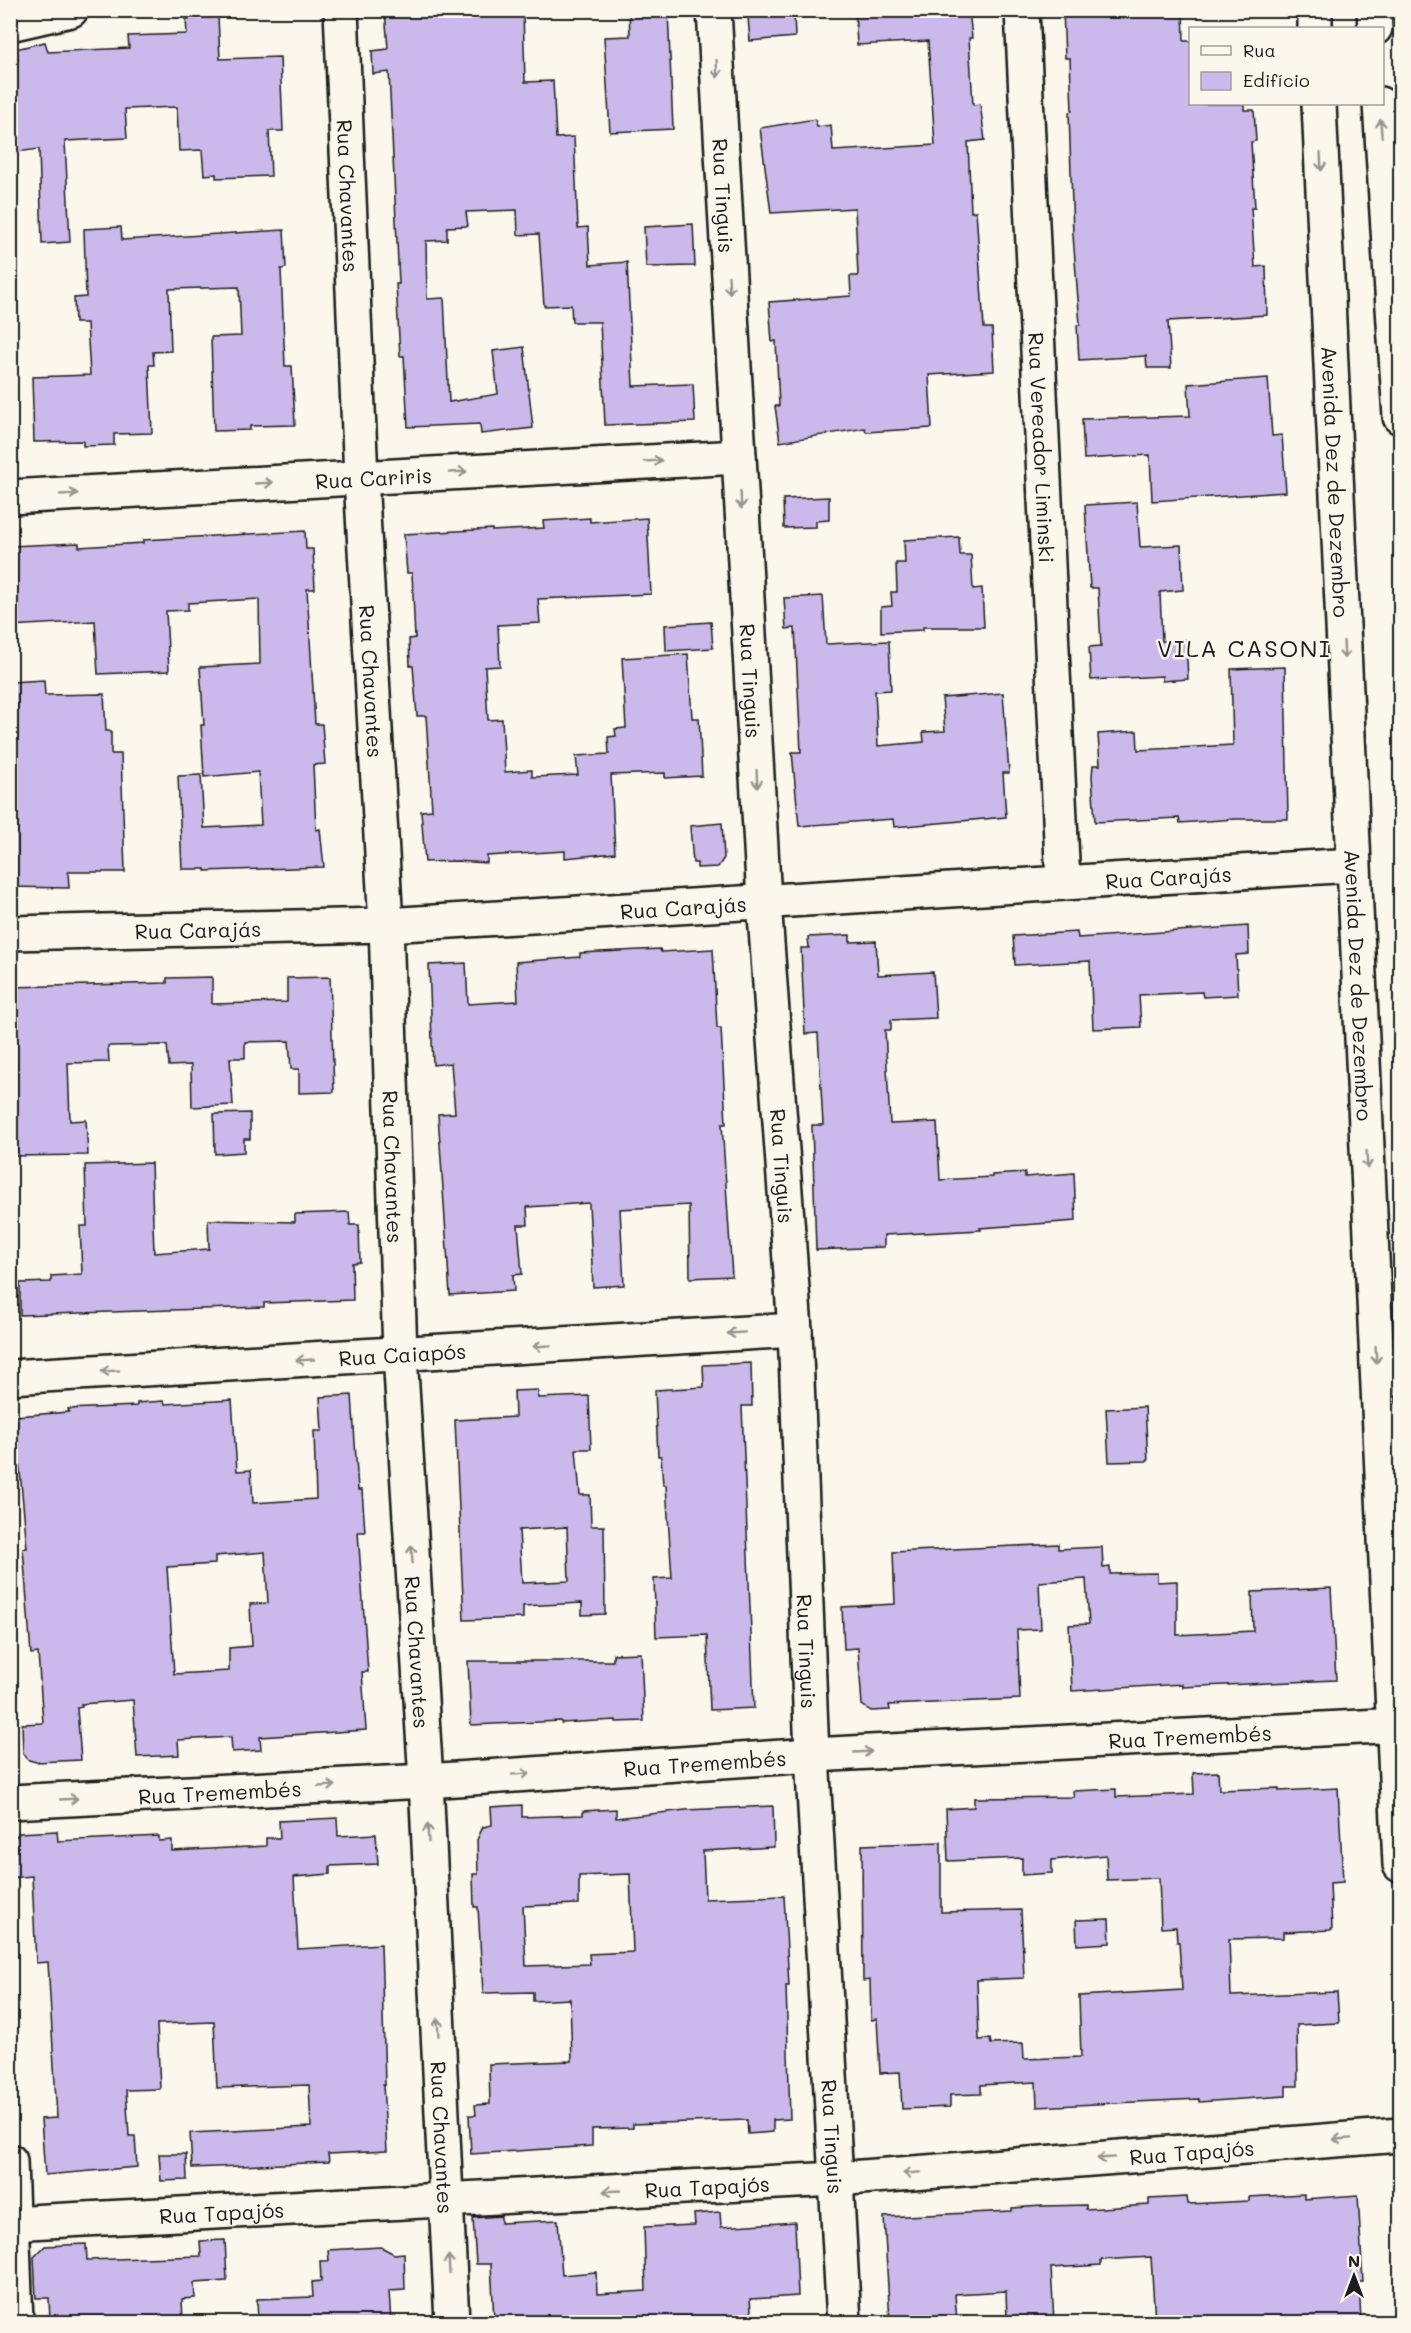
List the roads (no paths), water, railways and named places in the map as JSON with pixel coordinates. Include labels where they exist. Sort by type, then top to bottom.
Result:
[{"type":"main road","points":[[10,24],[71,10]]},
{"type":"main road","name":"Rua Chavantes","points":[[341,10],[361,478],[386,925],[400,1354],[426,1781],[452,2322]]},
{"type":"main road","name":"Rua Tinguis","points":[[714,10],[764,901],[795,1330],[812,1755],[844,2322]]},
{"type":"main road","name":"Rua Vereador Liminski","points":[[1022,10],[1063,883]]},
{"type":"main road","points":[[1315,10],[1315,27]]},
{"type":"main road","points":[[1374,10],[1375,27]]},
{"type":"main road","name":"Avenida Dez de Dezembro","points":[[1319,105],[1353,865],[1397,1725],[1401,1866]]},
{"type":"main road","points":[[1380,105],[1401,417]]},
{"type":"main road","name":"Rua Cariris","points":[[10,497],[739,457]]},
{"type":"main road","name":"Rua Carajás","points":[[10,933],[386,925],[1353,865]]},
{"type":"main road","name":"Rua Caiapós","points":[[10,1377],[795,1330]]},
{"type":"main road","name":"Rua Tremembés","points":[[10,1802],[426,1781],[812,1755],[1397,1725]]},
{"type":"main road","name":"Rua Tapajós","points":[[12,2223],[836,2179],[1401,2135]]},
{"type":"main road","points":[[10,2161],[16,2322]]},
{"type":"district","name":"VILA CASONI","points":[[1244,647]]}]
